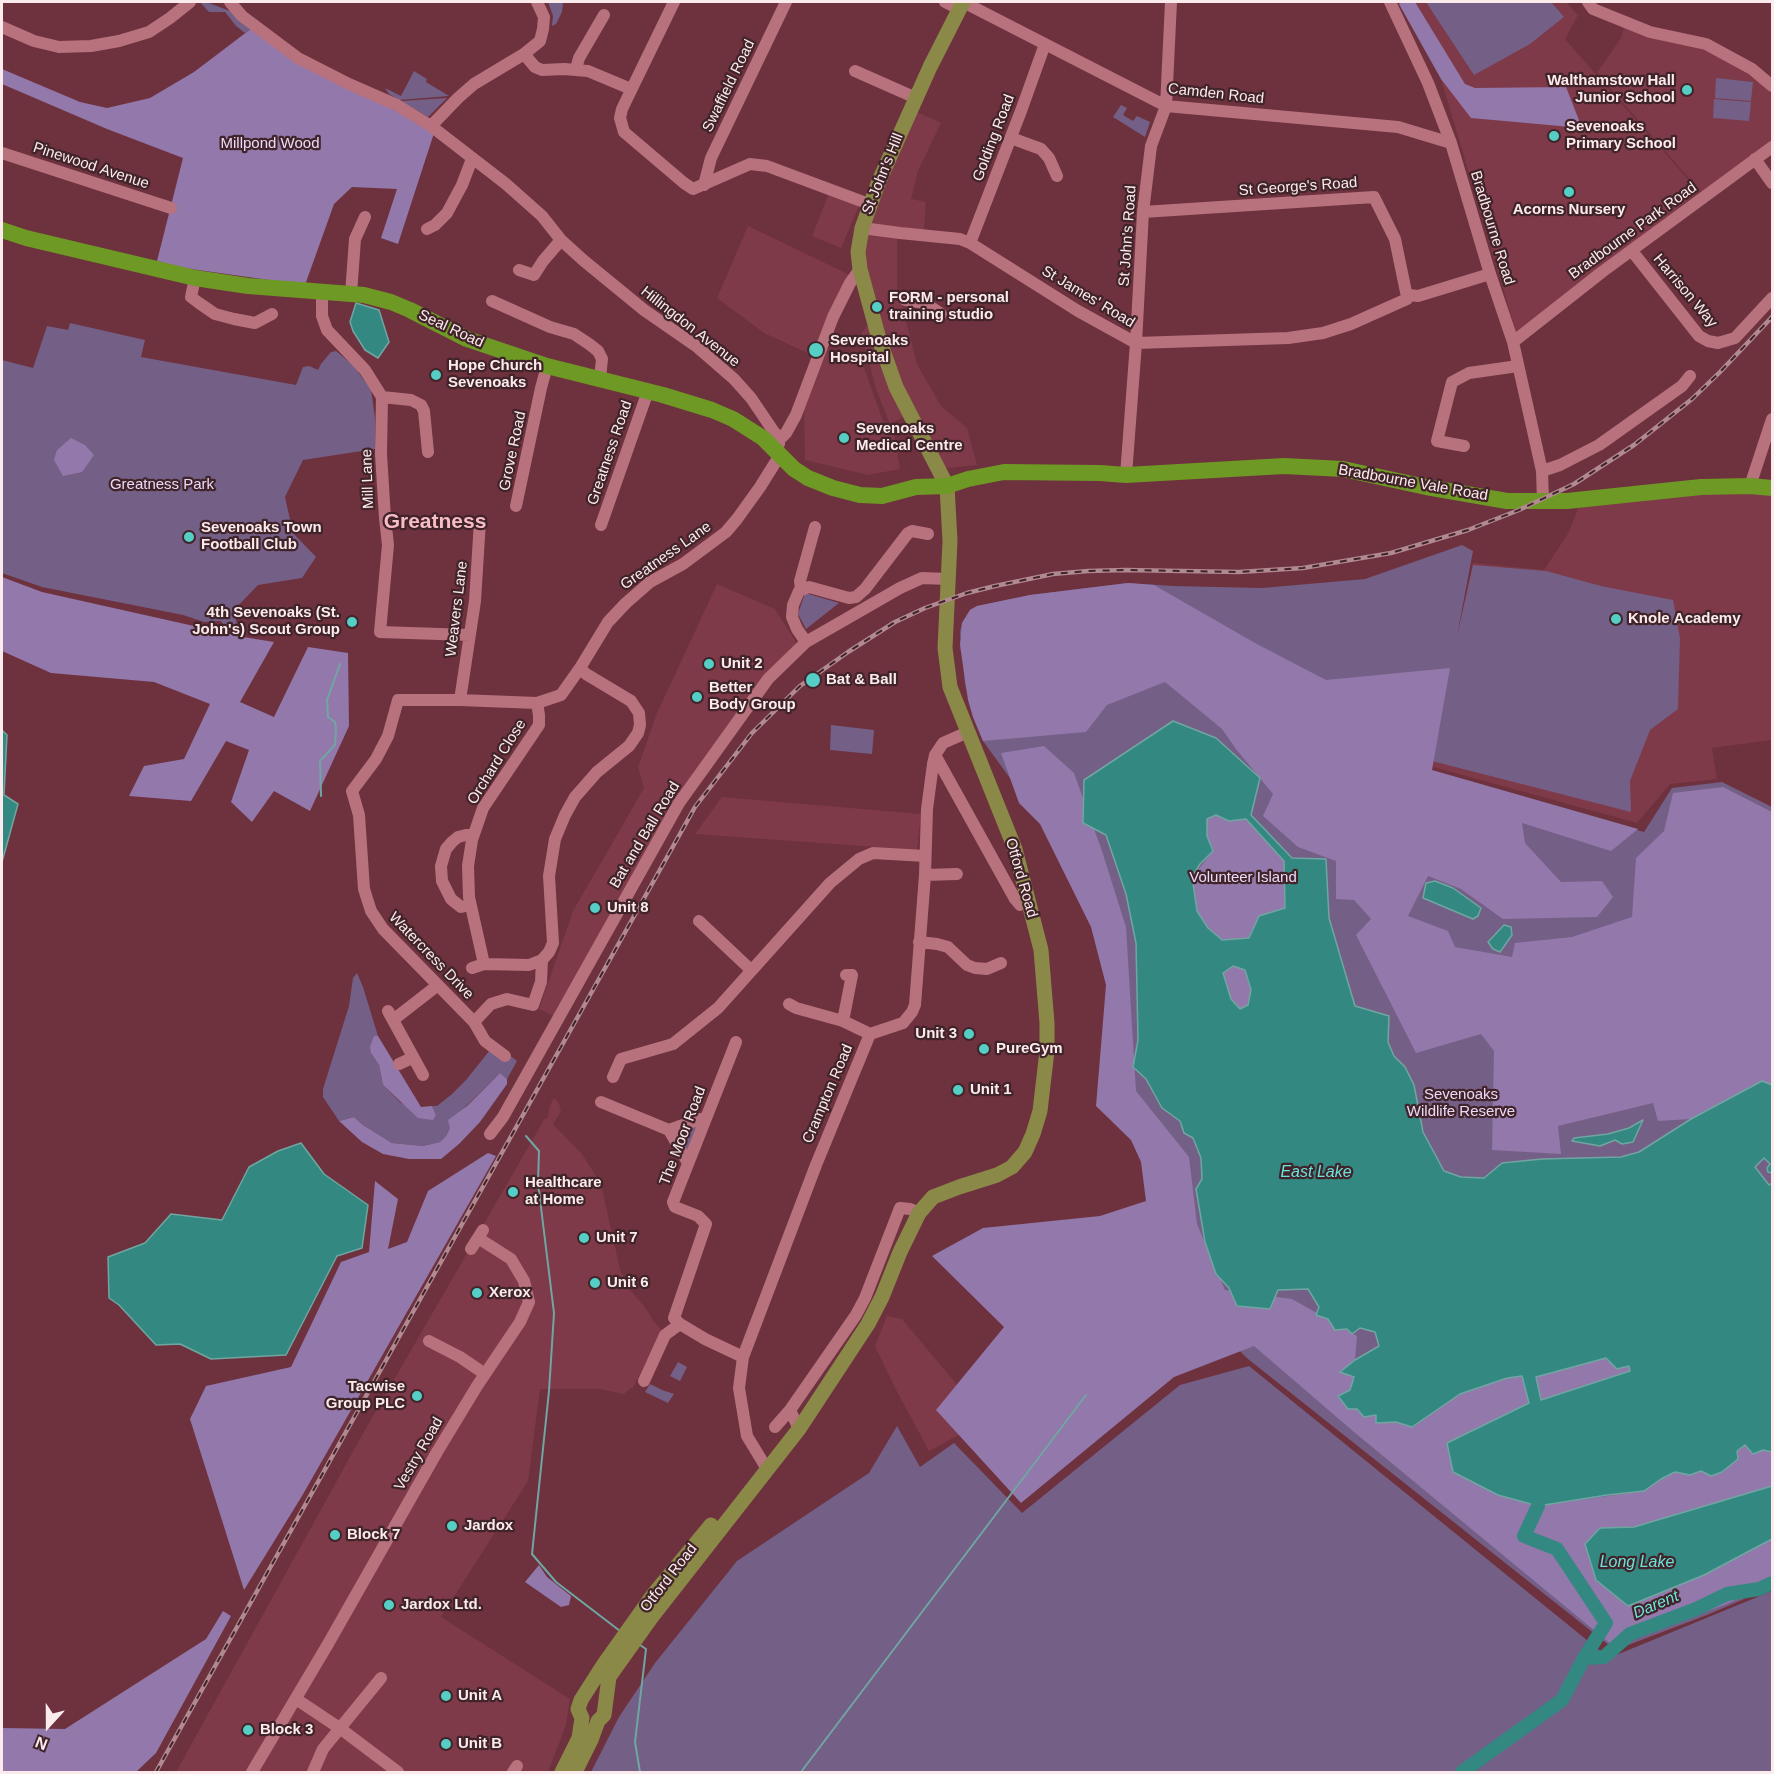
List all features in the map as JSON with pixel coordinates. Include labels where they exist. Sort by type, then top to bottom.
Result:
[{"type":"highway","name":"Seal Road","points":[[2,230],[26,238],[195,278],[248,286],[375,297],[391,302],[467,339],[547,366],[692,402],[722,414],[778,448],[794,469],[825,486],[854,494],[882,496],[916,487],[947,486]]},
{"type":"highway","name":"Bradbourne Vale Road","points":[[947,486],[1004,472],[1079,472],[1126,475],[1284,465],[1343,469],[1426,487],[1508,501],[1567,501],[1701,487],[1773,488]]},
{"type":"main road","name":"St John's Hill","points":[[947,486],[896,387],[879,339],[860,269],[858,252],[869,204],[916,98],[962,4]]},
{"type":"main road","name":"Otford Road","points":[[575,1773],[598,1721],[604,1715],[609,1677],[651,1618],[800,1429],[868,1324],[919,1214],[933,1197],[997,1175],[1012,1167],[1025,1152],[1040,1111],[1047,1051],[1041,950],[1015,849],[950,687],[945,648],[950,527],[947,486]]},
{"type":"main road","name":"Otford Road","points":[[562,1773],[579,1738],[582,1718],[578,1709],[579,1704],[604,1664],[653,1595],[708,1528],[767,1469]]},
{"type":"main road","points":[[584,1697],[596,1695],[601,1697],[606,1704]]},
{"type":"main road","points":[[582,1718],[587,1722],[598,1721]]},
{"type":"street","points":[[2,27],[34,41],[59,47],[91,46],[149,32],[190,2]]},
{"type":"street","name":"Hillingdon Avenue","points":[[230,2],[242,16],[298,58],[397,105],[431,126],[506,184],[542,216],[561,240],[616,288],[696,346],[734,379],[751,398],[774,432],[778,448]]},
{"type":"street","points":[[431,126],[474,84],[524,54],[540,40],[544,17],[537,2]]},
{"type":"street","points":[[674,2],[622,109],[620,118],[624,132],[693,189],[750,164],[767,166],[869,204]]},
{"type":"street","name":"Swaffield Road","points":[[704,185],[711,158],[786,2]]},
{"type":"street","name":"Camden Road","points":[[945,2],[962,4],[1166,106],[1398,127],[1451,142]]},
{"type":"street","name":"St John's Road","points":[[1126,475],[1143,212],[1151,146],[1166,106],[1171,2]]},
{"type":"street","name":"Bradbourne Road","points":[[1390,2],[1428,83],[1451,142],[1490,274],[1513,342],[1542,477],[1543,501]]},
{"type":"street","points":[[1588,2],[1593,9],[1650,32],[1706,44],[1752,69],[1773,86]]},
{"type":"street","points":[[576,69],[599,18]]},
{"type":"street","name":"Golding Road","points":[[970,243],[1045,44]]},
{"type":"street","points":[[524,54],[535,67],[542,70],[576,69],[594,72],[631,88]]},
{"type":"street","points":[[854,70],[916,98]]},
{"type":"street","points":[[1011,138],[1041,149],[1049,158],[1057,176]]},
{"type":"street","name":"Bradbourne Park Road","points":[[1513,342],[1602,272],[1773,147]]},
{"type":"street","name":"Pinewood Avenue","points":[[2,153],[171,208]]},
{"type":"street","points":[[427,229],[435,225],[447,213],[462,185],[472,159]]},
{"type":"street","points":[[1755,159],[1773,183]]},
{"type":"street","name":"St George's Road","points":[[1143,212],[1374,197],[1395,239],[1406,292],[1410,295]]},
{"type":"street","points":[[351,294],[365,217]]},
{"type":"street","name":"St James' Road","points":[[862,228],[960,239],[970,243],[1078,311],[1136,343],[1288,338],[1323,333],[1351,324],[1407,299],[1410,295]]},
{"type":"street","points":[[519,270],[534,275],[561,240]]},
{"type":"street","name":"Harrison Way","points":[[1632,251],[1699,336],[1708,341],[1718,343],[1735,338],[1773,298]]},
{"type":"street","name":"Greatness Lane","points":[[352,791],[376,759],[388,736],[398,700],[537,703],[561,695],[608,622],[626,603],[650,582],[683,564],[726,532],[760,488],[792,423],[840,303],[860,269]]},
{"type":"street","points":[[1410,295],[1418,296],[1490,274]]},
{"type":"street","points":[[195,278],[191,297],[215,314],[255,322],[272,314]]},
{"type":"street","points":[[322,292],[322,316],[327,330],[365,370],[382,397],[411,400],[421,405],[432,436],[428,452]]},
{"type":"street","points":[[905,300],[924,303],[941,314]]},
{"type":"street","points":[[494,304],[550,327],[574,334],[589,344],[598,351],[603,359],[600,379]]},
{"type":"street","name":"Grove Road","points":[[516,506],[547,366]]},
{"type":"street","points":[[1464,446],[1437,441],[1452,382],[1469,374],[1518,366]]},
{"type":"street","points":[[1542,477],[1599,445],[1682,386],[1690,376]]},
{"type":"street","name":"Greatness Road","points":[[601,525],[648,391]]},
{"type":"street","name":"Mill Lane","points":[[382,397],[381,454],[388,545],[380,632],[469,635]]},
{"type":"street","points":[[1750,486],[1773,419]]},
{"type":"street","name":"Weavers Lane","points":[[460,700],[478,581],[480,521]]},
{"type":"street","points":[[806,642],[796,627],[792,614],[794,600],[801,589],[800,581],[815,527]]},
{"type":"street","points":[[801,589],[809,587],[849,598],[856,597],[863,592],[908,533],[912,531],[928,534]]},
{"type":"street","name":"Bat and Ball Road","points":[[490,1134],[508,1108],[679,803],[768,679],[806,642],[900,588],[922,578],[948,579]]},
{"type":"street","points":[[474,1022],[491,1004],[507,999],[533,1005],[542,982],[542,960],[553,943],[549,876],[555,839],[575,797],[597,772],[629,746],[638,733],[639,713],[631,701],[580,668]]},
{"type":"street","name":"Orchard Close","points":[[537,703],[539,725],[483,808],[473,836],[468,870],[478,966],[521,965],[542,960]]},
{"type":"street","name":"Crampton Road","points":[[767,1469],[747,1437],[739,1388],[743,1357],[816,1164],[870,1034],[903,1023],[915,1005],[925,875],[927,810],[935,755],[943,743],[968,732]]},
{"type":"street","name":"Otford Road","points":[[935,755],[1020,905]]},
{"type":"street","name":"Watercress Drive","points":[[352,791],[359,815],[364,889],[371,911],[383,929],[474,1022],[485,1041],[505,1056]]},
{"type":"street","points":[[470,905],[461,907],[451,899],[442,881],[441,866],[446,849],[452,842],[458,837],[473,836]]},
{"type":"street","points":[[613,1077],[621,1059],[673,1044],[718,1008],[830,883],[859,859],[873,853],[925,856]]},
{"type":"street","points":[[925,875],[957,874]]},
{"type":"street","points":[[699,921],[751,970]]},
{"type":"street","points":[[919,942],[948,947],[967,965],[988,974],[1001,963]]},
{"type":"street","points":[[843,1021],[852,975],[846,975]]},
{"type":"street","points":[[423,1075],[390,1015],[438,986]]},
{"type":"street","points":[[789,1004],[843,1021],[870,1034]]},
{"type":"street","name":"The Moor Road","points":[[680,1324],[674,1319],[674,1315],[706,1224],[701,1218],[673,1205],[736,1042]]},
{"type":"street","points":[[399,1064],[412,1058]]},
{"type":"street","points":[[601,1102],[669,1131],[688,1163]]},
{"type":"street","points":[[669,1131],[705,1119]]},
{"type":"street","points":[[775,1427],[790,1410],[856,1315],[865,1298],[900,1208],[910,1209],[919,1214]]},
{"type":"street","name":"Vestry Road","points":[[252,1773],[437,1452],[520,1322],[530,1302],[524,1281],[511,1259],[477,1239]]},
{"type":"street","points":[[644,1381],[665,1335],[680,1324],[743,1357]]},
{"type":"street","points":[[429,1341],[485,1374]]},
{"type":"street","points":[[790,1410],[800,1429]]},
{"type":"street","points":[[313,1773],[323,1749],[381,1678]]},
{"type":"street","points":[[296,1699],[398,1773]]},
{"type":"shaded area","name":"Sevenoaks Primary School","points":[[1398,2],[1566,2],[1578,15],[1565,39],[1699,192],[1516,332],[1441,79]]},
{"type":"shaded area","points":[[1625,23],[1706,45],[1751,72],[1772,90],[1772,140],[1700,191],[1597,73],[1621,38]]},
{"type":"shaded area","points":[[915,111],[941,123],[918,171],[911,199],[926,202],[924,230],[897,228],[897,286],[917,364],[941,406],[967,428],[977,465],[941,469],[880,335],[862,263],[866,231]]},
{"type":"shaded area","points":[[829,193],[859,206],[841,248],[812,236]]},
{"type":"shaded area","name":"Sevenoaks Hospital","points":[[748,226],[852,276],[819,345],[862,362],[884,424],[894,432],[900,469],[868,475],[805,460],[804,411],[812,355],[764,333],[717,298]]},
{"type":"shaded area","points":[[869,324],[903,417],[890,424],[876,389],[861,333]]},
{"type":"shaded area","name":"Knole Academy","points":[[1700,491],[1772,495],[1772,740],[1712,748],[1717,779],[1670,784],[1637,823],[1426,765],[1473,563],[1544,570],[1569,532],[1579,505]]},
{"type":"shaded area","points":[[717,584],[775,609],[796,642],[679,803],[558,1018],[539,1009],[573,911],[644,788],[638,767],[657,713]]},
{"type":"shaded area","points":[[722,797],[921,814],[917,850],[695,834]]},
{"type":"shaded area","points":[[554,1098],[559,1103],[561,1112],[553,1124],[582,1154],[601,1184],[620,1269],[629,1289],[662,1330],[633,1388],[624,1394],[599,1389],[540,1389],[528,1481],[441,1617],[570,1699],[566,1725],[548,1772],[176,1772],[361,1437],[545,1118],[547,1119]]},
{"type":"shaded area","points":[[887,1316],[902,1319],[974,1405],[966,1431],[929,1451],[875,1346]]},
{"type":"green space","points":[[200,2],[230,11],[252,28],[245,33],[225,12],[209,12]]},
{"type":"green space","points":[[548,2],[563,2],[562,12],[556,24],[552,26],[553,16]]},
{"type":"green space","points":[[1415,2],[1465,84],[1475,88],[1566,87],[1582,128],[1471,118],[1441,79],[1399,4]]},
{"type":"green space","points":[[1426,2],[1551,2],[1564,17],[1530,44],[1474,75]]},
{"type":"green space","name":"Millpond Wood","points":[[252,28],[347,87],[435,130],[398,244],[381,238],[397,189],[352,187],[334,204],[305,285],[184,268],[157,261],[183,158],[107,129],[2,84],[2,69],[80,102],[107,108],[150,98],[194,72]]},
{"type":"green space","points":[[414,71],[427,79],[426,82],[449,96],[399,100],[389,94],[385,88],[401,96]]},
{"type":"green space","points":[[1716,78],[1753,82],[1751,101],[1715,98]]},
{"type":"green space","points":[[447,98],[428,117],[401,101]]},
{"type":"green space","points":[[1714,99],[1751,102],[1749,121],[1713,118]]},
{"type":"green space","points":[[1121,105],[1127,108],[1123,115],[1133,121],[1137,116],[1150,122],[1145,137],[1113,117]]},
{"type":"green space","name":"Greatness Park","points":[[70,323],[145,340],[141,357],[296,385],[303,367],[309,366],[318,370],[331,352],[336,351],[354,366],[371,390],[375,418],[375,449],[303,460],[285,497],[293,533],[316,557],[302,578],[258,585],[234,610],[238,630],[227,627],[220,621],[204,622],[183,615],[42,587],[2,573],[2,360],[33,368],[47,326],[68,330]]},
{"type":"green space","points":[[71,438],[85,445],[94,455],[82,472],[63,476],[54,460],[57,450]]},
{"type":"green space","name":"Sevenoaks Wildlife Reserve","points":[[1462,545],[1473,551],[1457,636],[1473,565],[1546,571],[1601,586],[1673,600],[1680,638],[1678,709],[1650,730],[1630,781],[1631,812],[1428,760],[1421,768],[1644,832],[1672,788],[1722,782],[1772,807],[1772,1587],[1615,1650],[1248,1359],[1213,1325],[1123,1095],[1114,970],[1036,804],[1023,796],[983,741],[973,717],[965,684],[960,632],[962,623],[970,610],[977,606],[1030,595],[1128,583],[1262,588],[1365,579]]},
{"type":"green space","points":[[2,577],[42,592],[274,642],[240,702],[274,717],[308,647],[348,653],[349,726],[310,811],[274,791],[252,822],[231,802],[249,750],[226,741],[191,801],[129,796],[144,766],[184,759],[210,704],[154,682],[51,673],[2,651]]},
{"type":"green space","points":[[1128,583],[1154,585],[1255,643],[1326,680],[1450,668],[1432,770],[1638,829],[1611,851],[1522,823],[1525,843],[1561,882],[1602,881],[1613,897],[1597,917],[1503,919],[1461,889],[1428,876],[1408,916],[1448,931],[1455,947],[1512,957],[1515,943],[1572,937],[1632,917],[1636,858],[1664,831],[1673,793],[1723,787],[1772,812],[1772,1085],[1762,1081],[1691,1119],[1658,1121],[1653,1103],[1558,1126],[1561,1154],[1492,1150],[1494,1051],[1481,1034],[1416,1053],[1356,935],[1371,919],[1354,900],[1336,899],[1336,861],[1298,847],[1263,816],[1273,794],[1222,729],[1165,682],[1107,705],[1086,732],[983,741],[968,700],[960,645],[962,623],[970,610],[977,606],[1030,595]]},
{"type":"green space","points":[[805,593],[839,603],[806,629],[798,614]]},
{"type":"green space","points":[[831,725],[874,730],[872,754],[830,750]]},
{"type":"green space","points":[[1044,746],[1074,773],[1102,851],[1126,927],[1136,1091],[1189,1157],[1197,1224],[1225,1290],[1292,1299],[1357,1336],[1355,1360],[1341,1372],[1354,1377],[1350,1390],[1338,1396],[1357,1408],[1376,1414],[1376,1423],[1396,1422],[1412,1427],[1460,1394],[1507,1378],[1522,1376],[1530,1403],[1538,1506],[1643,1491],[1675,1471],[1690,1475],[1701,1471],[1745,1445],[1772,1452],[1772,1583],[1727,1604],[1613,1646],[1354,1432],[1254,1346],[1174,1377],[1021,1503],[936,1410],[1004,1327],[932,1256],[983,1228],[1100,1216],[1146,1201],[1141,1162],[1131,1140],[1096,1106],[1106,985],[1091,927],[1040,824],[1019,803],[1001,753]]},
{"type":"green space","name":"Volunteer Island","points":[[1216,815],[1229,821],[1246,819],[1284,861],[1285,908],[1259,916],[1249,938],[1222,940],[1208,928],[1197,911],[1192,877],[1213,851],[1207,836],[1207,819]]},
{"type":"green space","points":[[1233,966],[1245,970],[1251,990],[1249,1005],[1239,1009],[1231,999],[1223,973]]},
{"type":"green space","points":[[357,973],[378,1036],[374,1036],[371,1053],[379,1065],[383,1085],[401,1103],[436,1115],[432,1106],[437,1106],[452,1094],[490,1050],[509,1055],[517,1061],[507,1079],[500,1073],[463,1109],[440,1142],[423,1146],[392,1143],[354,1117],[339,1121],[323,1097],[323,1089],[349,1006],[353,978]]},
{"type":"green space","points":[[374,1036],[378,1036],[421,1107],[432,1106],[436,1115],[433,1120],[418,1118],[383,1085],[379,1065],[371,1053],[370,1047]]},
{"type":"green space","points":[[500,1073],[507,1079],[507,1084],[480,1122],[441,1159],[409,1159],[383,1154],[362,1142],[339,1121],[354,1117],[392,1143],[423,1146],[440,1142],[450,1128],[448,1120],[467,1106]]},
{"type":"green space","points":[[698,1123],[688,1153],[675,1131]]},
{"type":"green space","points":[[488,1153],[496,1156],[302,1496],[244,1590],[190,1419],[206,1386],[291,1367],[341,1262],[369,1252],[375,1181],[398,1199],[388,1249],[407,1242],[428,1191]]},
{"type":"green space","points":[[1606,1358],[1629,1366],[1630,1371],[1541,1400],[1536,1377]]},
{"type":"green space","points":[[678,1362],[687,1367],[680,1381],[670,1376]]},
{"type":"green space","points":[[1249,1366],[1609,1658],[1772,1591],[1772,1772],[591,1772],[619,1717],[655,1663],[737,1561],[869,1473],[897,1426],[920,1467],[954,1443],[1022,1513],[1180,1385]]},
{"type":"green space","points":[[650,1384],[674,1394],[668,1403],[645,1392]]},
{"type":"green space","points":[[539,1565],[547,1577],[571,1596],[569,1605],[561,1607],[525,1582]]},
{"type":"green space","points":[[223,1611],[231,1616],[156,1753],[136,1772],[2,1772],[2,1728],[65,1729],[206,1639]]},
{"type":"water","points":[[356,303],[379,310],[389,342],[378,358],[365,350],[353,331],[350,322]]},
{"type":"water","name":"East Lake","points":[[1173,721],[1216,738],[1260,778],[1251,815],[1292,858],[1326,859],[1329,918],[1355,1006],[1389,1016],[1388,1042],[1394,1056],[1405,1067],[1414,1085],[1423,1132],[1444,1171],[1461,1177],[1484,1178],[1502,1163],[1542,1159],[1621,1157],[1639,1152],[1691,1119],[1762,1081],[1772,1085],[1772,1173],[1768,1172],[1767,1168],[1770,1164],[1764,1158],[1755,1167],[1769,1185],[1772,1183],[1772,1452],[1763,1450],[1753,1454],[1745,1445],[1737,1451],[1738,1459],[1722,1472],[1711,1476],[1701,1471],[1690,1475],[1675,1472],[1644,1491],[1538,1506],[1498,1495],[1453,1472],[1447,1443],[1529,1403],[1522,1376],[1507,1378],[1460,1394],[1412,1427],[1396,1422],[1376,1423],[1376,1415],[1364,1417],[1357,1409],[1348,1409],[1338,1396],[1350,1390],[1354,1377],[1340,1372],[1379,1346],[1375,1332],[1360,1328],[1352,1334],[1347,1329],[1335,1330],[1328,1319],[1316,1315],[1319,1307],[1308,1289],[1278,1290],[1270,1309],[1237,1306],[1229,1288],[1216,1274],[1205,1242],[1196,1189],[1202,1179],[1201,1158],[1193,1138],[1184,1133],[1180,1121],[1162,1108],[1146,1079],[1133,1067],[1138,1040],[1136,943],[1126,894],[1106,835],[1083,823],[1084,780]],"holes":[[[1216,815],[1229,821],[1246,819],[1284,861],[1285,908],[1259,916],[1249,938],[1222,940],[1208,928],[1197,911],[1192,877],[1200,864],[1213,851],[1207,836],[1207,819]],[[1233,966],[1245,970],[1251,990],[1248,1005],[1240,1009],[1231,999],[1223,973]],[[1606,1358],[1617,1369],[1629,1366],[1630,1371],[1541,1400],[1536,1377]]]},
{"type":"water","points":[[2,730],[7,735],[4,795],[18,804],[2,862]]},
{"type":"water","points":[[1435,881],[1453,888],[1481,908],[1478,916],[1473,919],[1423,898],[1426,883]]},
{"type":"water","points":[[1504,925],[1511,927],[1512,935],[1500,952],[1493,949],[1488,942]]},
{"type":"water","points":[[1643,1120],[1633,1142],[1622,1144],[1615,1140],[1600,1146],[1572,1141],[1574,1138],[1608,1134],[1629,1128]]},
{"type":"water","points":[[301,1143],[324,1174],[368,1205],[362,1248],[337,1256],[286,1355],[211,1359],[180,1344],[156,1345],[119,1305],[109,1298],[108,1257],[145,1243],[171,1214],[222,1220],[249,1167],[278,1151]]},
{"type":"water","name":"Long Lake","points":[[1772,1486],[1772,1539],[1704,1575],[1628,1606],[1596,1580],[1585,1544],[1600,1528],[1634,1527]]},
{"type":"waterway","points":[[321,796],[320,761],[335,745],[335,722],[328,717],[327,700],[340,664]]},
{"type":"waterway","points":[[526,1136],[539,1151],[538,1183],[554,1313],[549,1391],[532,1554],[556,1582],[620,1631]]},
{"type":"waterway","points":[[801,1772],[1086,1395]]},
{"type":"waterway","points":[[1538,1506],[1524,1536],[1557,1549],[1606,1623],[1584,1658]]},
{"type":"waterway","name":"Darent","points":[[1462,1772],[1562,1700],[1584,1658],[1604,1657],[1630,1634],[1696,1609],[1727,1594],[1759,1589],[1772,1583]]},
{"type":"waterway","points":[[640,1645],[646,1649],[635,1742],[640,1772]]},
{"type":"railway","points":[[156,1772],[695,807],[752,733],[800,686],[895,622],[925,608],[995,586],[1053,574],[1088,571],[1239,572],[1303,568],[1391,553],[1468,530],[1519,510],[1574,484],[1634,445],[1692,399],[1772,317]]},
{"type":"place","name":"Walthamstow Hall Junior School","points":[[1687,90]]},
{"type":"place","name":"Sevenoaks Primary School","points":[[1554,136]]},
{"type":"place","name":"Acorns Nursery","points":[[1569,192]]},
{"type":"place","name":"FORM - personal training studio","points":[[877,307]]},
{"type":"place","name":"Sevenoaks Hospital","points":[[816,350]]},
{"type":"place","name":"Hope Church Sevenoaks","points":[[436,375]]},
{"type":"place","name":"Sevenoaks Medical Centre","points":[[844,438]]},
{"type":"place","name":"Sevenoaks Town Football Club","points":[[189,537]]},
{"type":"place","name":"Knole Academy","points":[[1616,619]]},
{"type":"place","name":"4th Sevenoaks (St. John's) Scout Group","points":[[352,622]]},
{"type":"place","name":"Unit 2","points":[[709,664]]},
{"type":"place","name":"Bat & Ball","points":[[813,680]]},
{"type":"place","name":"Better Body Group","points":[[697,697]]},
{"type":"place","name":"Unit 8","points":[[595,908]]},
{"type":"place","name":"Unit 3","points":[[969,1034]]},
{"type":"place","name":"PureGym","points":[[984,1049]]},
{"type":"place","name":"Unit 1","points":[[958,1090]]},
{"type":"place","name":"Healthcare at Home","points":[[513,1192]]},
{"type":"place","name":"Unit 7","points":[[584,1238]]},
{"type":"place","name":"Unit 6","points":[[595,1283]]},
{"type":"place","name":"Xerox","points":[[477,1293]]},
{"type":"place","name":"Tacwise Group PLC","points":[[417,1396]]},
{"type":"place","name":"Jardox","points":[[452,1526]]},
{"type":"place","name":"Block 7","points":[[335,1535]]},
{"type":"place","name":"Jardox Ltd.","points":[[389,1605]]},
{"type":"place","name":"Unit A","points":[[446,1696]]},
{"type":"place","name":"Block 3","points":[[248,1730]]},
{"type":"place","name":"Unit B","points":[[446,1744]]},
{"type":"district","name":"Greatness","points":[[435,522]]}]
